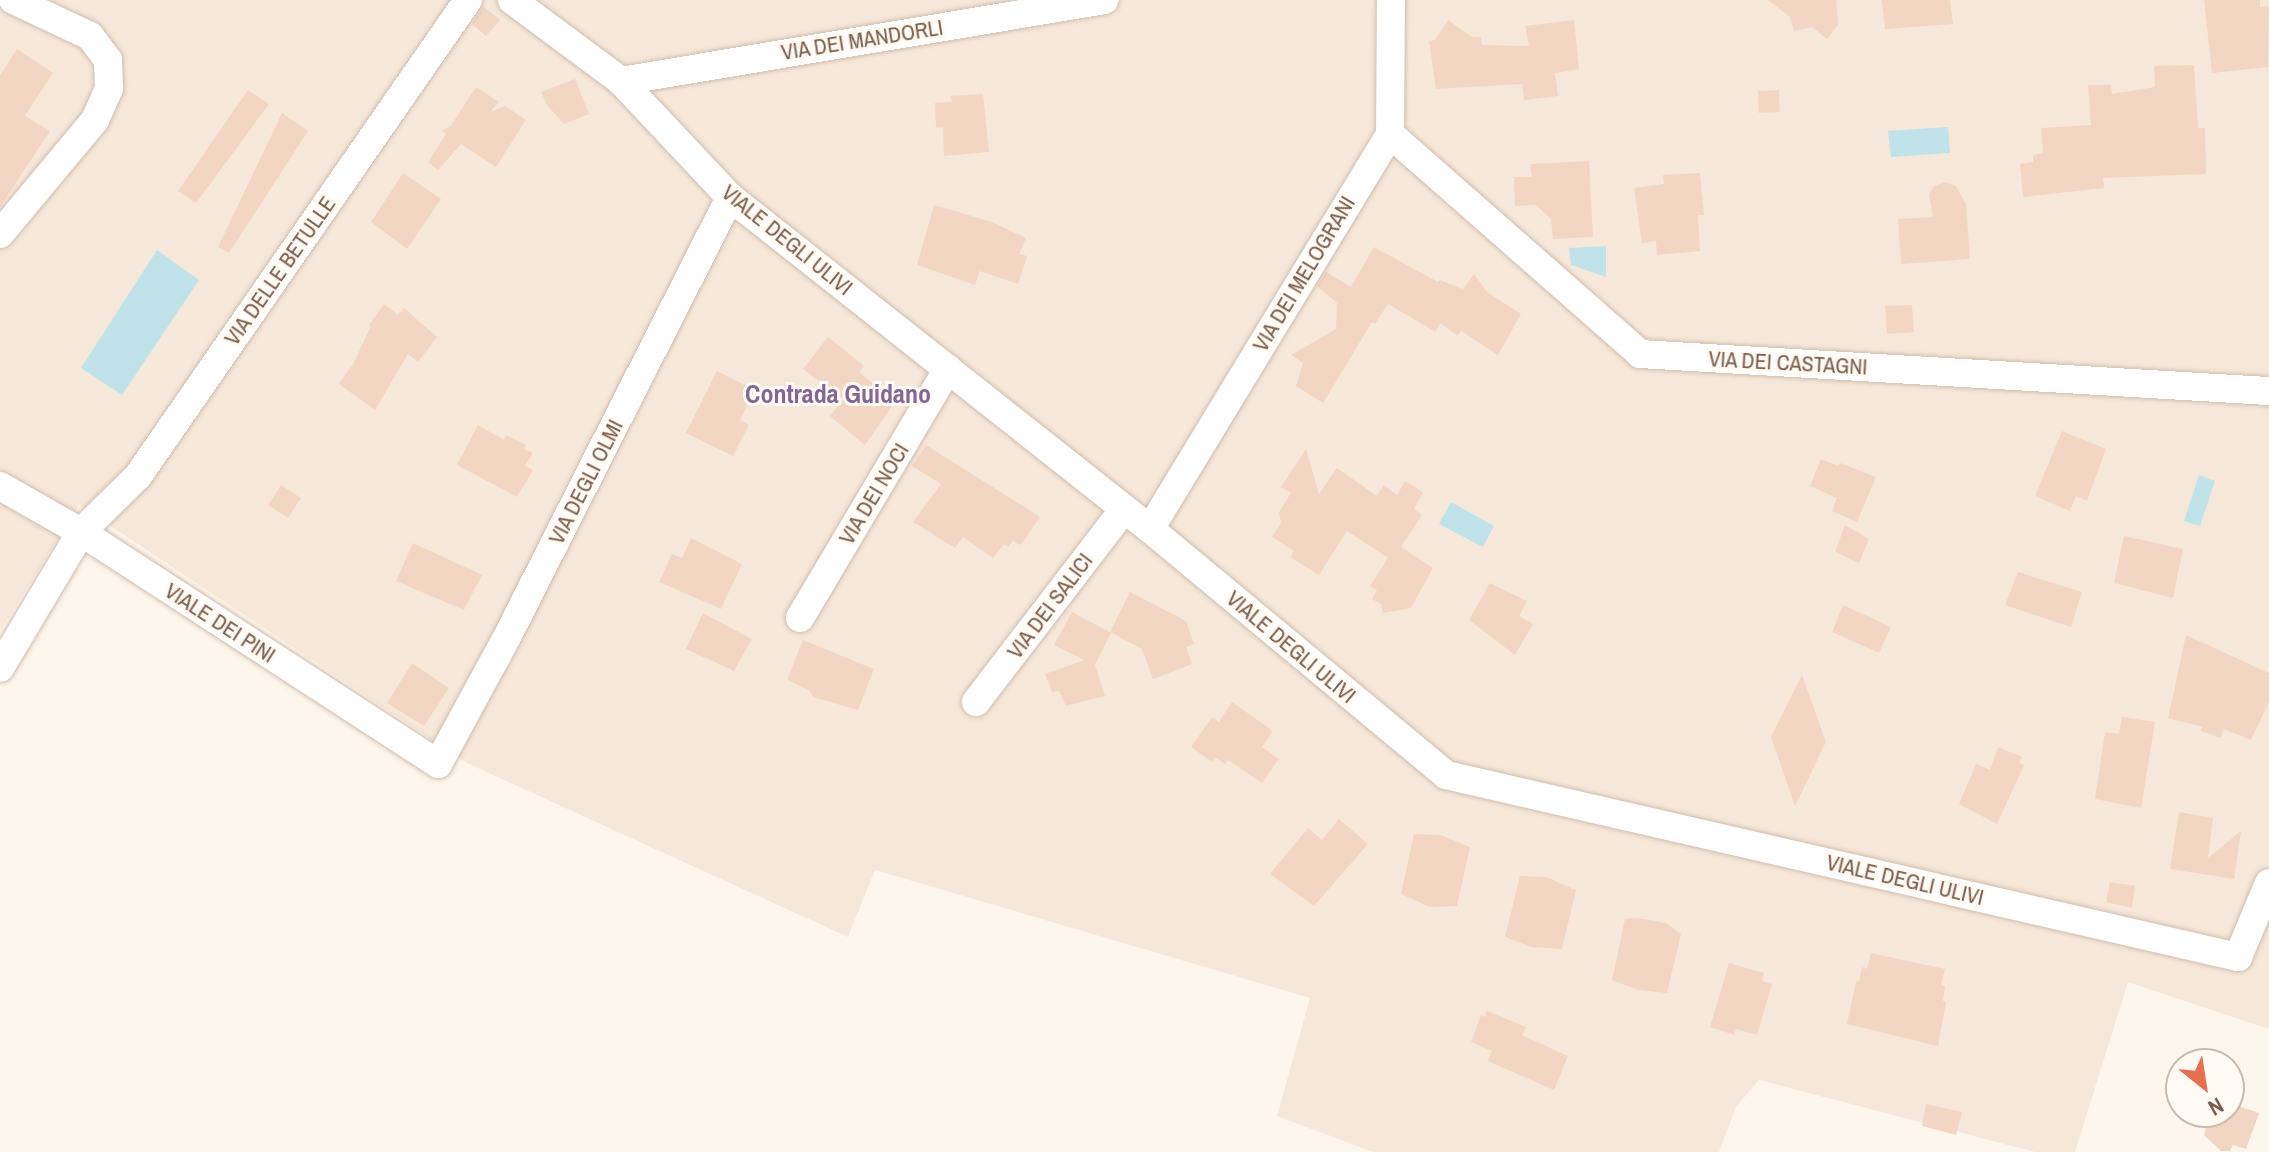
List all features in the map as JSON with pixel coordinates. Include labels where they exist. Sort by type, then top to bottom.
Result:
[{"type":"street","points":[[0,234],[95,120],[109,88],[108,60],[90,36],[13,0]]},
{"type":"street","name":"VIA DELLE BETULLE","points":[[0,668],[81,532],[138,476],[468,0]]},
{"type":"street","name":"VIALE DEGLI ULIVI","points":[[512,0],[621,81],[730,197],[1150,529],[1446,775],[2238,957],[2269,883]]},
{"type":"street","name":"VIA DEI MANDORLI","points":[[621,81],[1104,0]]},
{"type":"street","points":[[1390,134],[1391,0]]},
{"type":"street","name":"VIA DEI CASTAGNI","points":[[1390,134],[1640,354],[2269,391]]},
{"type":"street","name":"VIA DEI MELOGRANI","points":[[1150,529],[1390,134]]},
{"type":"street","name":"VIA DEGLI OLMI","points":[[438,764],[507,637],[730,197]]},
{"type":"street","name":"VIA DEI NOCI","points":[[800,618],[948,369]]},
{"type":"street","name":"VIALE DEI PINI","points":[[0,486],[81,532],[438,764]]},
{"type":"street","name":"VIA DEI SALICI","points":[[976,702],[1124,509]]},
{"type":"shaded area","points":[[0,0],[2269,0],[2269,1029],[2128,982],[2075,1152],[2035,1152],[1759,1080],[1736,1107],[1719,1152],[1373,1152],[1277,1116],[1310,998],[875,870],[848,937],[467,763],[79,505],[0,631]]},
{"type":"water","points":[[1948,127],[1950,153],[1891,157],[1888,131]]},
{"type":"water","points":[[1606,246],[1606,277],[1571,265],[1569,248]]},
{"type":"water","points":[[157,250],[199,280],[122,395],[81,368]]},
{"type":"water","points":[[2199,475],[2215,481],[2200,526],[2184,521]]},
{"type":"water","points":[[1451,502],[1494,526],[1483,547],[1439,524]]},
{"type":"building","points":[[1768,0],[1836,0],[1838,25],[1827,39],[1812,27],[1794,31],[1790,17]]},
{"type":"building","points":[[1882,0],[1950,0],[1953,24],[1885,29]]},
{"type":"building","points":[[2204,0],[2260,0],[2260,7],[2269,6],[2268,67],[2212,73]]},
{"type":"building","points":[[483,6],[500,20],[486,36],[472,24]]},
{"type":"building","points":[[1448,20],[1472,37],[1481,37],[1482,45],[1529,46],[1525,26],[1574,20],[1579,69],[1555,73],[1558,96],[1524,100],[1522,84],[1436,89],[1429,41],[1435,40]]},
{"type":"building","points":[[17,49],[53,73],[25,116],[50,131],[0,207],[0,75]]},
{"type":"building","points":[[2194,65],[2198,128],[2205,128],[2206,174],[2103,178],[2104,188],[2023,197],[2020,164],[2033,162],[2033,155],[2043,153],[2041,128],[2091,125],[2088,85],[2111,85],[2112,94],[2155,87],[2154,66]]},
{"type":"building","points":[[575,79],[589,114],[564,124],[547,105],[541,92]]},
{"type":"building","points":[[476,87],[499,102],[490,112],[505,106],[526,120],[496,167],[461,144],[438,170],[428,162],[446,134],[441,131],[450,127]]},
{"type":"building","points":[[248,90],[269,104],[196,203],[178,191]]},
{"type":"building","points":[[1779,90],[1780,112],[1759,113],[1758,91]]},
{"type":"building","points":[[983,94],[989,152],[944,156],[943,127],[936,128],[935,103],[952,102],[950,96]]},
{"type":"building","points":[[282,113],[308,131],[229,253],[218,247]]},
{"type":"building","points":[[1589,161],[1593,237],[1553,239],[1551,219],[1536,205],[1515,206],[1514,177],[1532,177],[1530,164]]},
{"type":"building","points":[[403,173],[441,199],[407,249],[371,222]]},
{"type":"building","points":[[1700,173],[1704,215],[1698,215],[1700,251],[1657,255],[1656,241],[1642,243],[1634,188],[1664,184],[1663,175]]},
{"type":"building","points":[[1946,182],[1956,186],[1966,204],[1970,259],[1901,264],[1898,219],[1933,217],[1929,194],[1934,186]]},
{"type":"building","points":[[934,205],[992,222],[1026,238],[1019,254],[1027,256],[1018,284],[980,271],[975,285],[917,265]]},
{"type":"building","points":[[1374,247],[1438,282],[1440,280],[1463,289],[1474,274],[1487,292],[1521,314],[1498,355],[1461,331],[1458,336],[1440,323],[1436,332],[1388,304],[1375,324],[1372,322],[1323,403],[1296,386],[1303,363],[1291,355],[1336,329],[1337,303],[1317,286],[1326,272],[1351,287]]},
{"type":"building","points":[[384,304],[398,315],[404,308],[437,337],[418,362],[408,354],[375,410],[339,384],[353,364],[369,325]]},
{"type":"building","points":[[1912,305],[1914,332],[1887,334],[1885,306]]},
{"type":"building","points":[[828,337],[864,366],[859,372],[895,402],[865,445],[830,416],[843,400],[803,369]]},
{"type":"building","points":[[717,371],[755,390],[740,420],[749,425],[733,456],[686,433]]},
{"type":"building","points":[[478,425],[504,440],[506,435],[526,445],[524,449],[533,453],[525,466],[533,470],[517,497],[457,465]]},
{"type":"building","points":[[2062,431],[2106,449],[2087,501],[2076,496],[2070,511],[2035,496]]},
{"type":"building","points":[[926,445],[1040,517],[1021,545],[1013,541],[1008,547],[1004,544],[993,558],[963,537],[955,548],[913,522],[941,484],[912,466]]},
{"type":"building","points":[[1306,449],[1319,494],[1337,468],[1377,496],[1384,485],[1397,495],[1405,481],[1423,492],[1414,509],[1422,515],[1401,547],[1433,568],[1411,608],[1383,613],[1381,604],[1372,599],[1377,590],[1370,586],[1388,558],[1347,531],[1319,575],[1290,557],[1294,551],[1272,537],[1281,523],[1279,512],[1291,493],[1281,487]]},
{"type":"building","points":[[1821,459],[1876,477],[1857,522],[1832,511],[1837,498],[1810,486]]},
{"type":"building","points":[[281,485],[301,498],[288,518],[268,505]]},
{"type":"building","points":[[1845,525],[1869,539],[1859,563],[1835,552]]},
{"type":"building","points":[[2124,536],[2183,549],[2173,598],[2114,583]]},
{"type":"building","points":[[691,538],[742,564],[721,609],[659,582],[672,554],[682,558]]},
{"type":"building","points":[[413,543],[482,575],[464,610],[396,581]]},
{"type":"building","points":[[2018,572],[2082,592],[2071,627],[2005,605]]},
{"type":"building","points":[[1490,583],[1527,601],[1519,616],[1533,624],[1515,655],[1469,620]]},
{"type":"building","points":[[1130,592],[1186,621],[1194,644],[1186,647],[1192,664],[1153,679],[1142,649],[1110,632]]},
{"type":"building","points":[[1843,605],[1891,627],[1879,653],[1832,632]]},
{"type":"building","points":[[1072,612],[1111,633],[1095,665],[1105,696],[1066,706],[1059,691],[1052,692],[1045,674],[1084,660],[1054,645]]},
{"type":"building","points":[[703,613],[752,639],[734,671],[686,649]]},
{"type":"building","points":[[2186,635],[2269,673],[2269,702],[2251,740],[2224,729],[2221,738],[2201,731],[2202,727],[2168,718]]},
{"type":"building","points":[[803,640],[874,669],[858,710],[813,697],[809,690],[787,680]]},
{"type":"building","points":[[412,663],[449,688],[424,726],[387,703]]},
{"type":"building","points":[[1802,675],[1826,742],[1795,806],[1771,737]]},
{"type":"building","points":[[1232,702],[1273,731],[1262,747],[1279,759],[1262,783],[1228,760],[1225,764],[1215,757],[1212,762],[1191,747],[1212,717],[1219,722]]},
{"type":"building","points":[[2122,717],[2155,722],[2141,808],[2095,799],[2105,732],[2119,734]]},
{"type":"building","points":[[1998,747],[2022,757],[2019,763],[2024,765],[1997,824],[1959,804],[1976,764],[1990,770]]},
{"type":"building","points":[[2179,812],[2213,818],[2208,858],[2241,831],[2234,879],[2170,869]]},
{"type":"building","points":[[1339,819],[1368,844],[1314,906],[1270,874],[1308,828],[1322,840]]},
{"type":"building","points":[[1414,834],[1441,835],[1470,847],[1457,906],[1430,907],[1401,894]]},
{"type":"building","points":[[1520,876],[1546,877],[1576,890],[1562,949],[1531,947],[1505,937]]},
{"type":"building","points":[[2110,882],[2135,886],[2132,908],[2106,902]]},
{"type":"building","points":[[1625,919],[1666,923],[1681,934],[1667,993],[1638,990],[1612,980]]},
{"type":"building","points":[[1871,953],[1945,969],[1941,985],[1945,987],[1943,1001],[1946,1002],[1938,1046],[1847,1024],[1856,981],[1859,982],[1862,967],[1867,969]]},
{"type":"building","points":[[1729,963],[1764,973],[1762,981],[1772,984],[1757,1035],[1736,1029],[1734,1035],[1710,1027]]},
{"type":"building","points":[[1487,1011],[1526,1027],[1522,1035],[1568,1056],[1554,1090],[1488,1061],[1492,1051],[1471,1042],[1481,1015],[1485,1017]]},
{"type":"building","points":[[1926,1104],[1962,1112],[1956,1135],[1922,1126]]},
{"type":"building","points":[[2245,1108],[2259,1113],[2246,1149],[2233,1145],[2230,1151],[2221,1151],[2204,1135],[2206,1128],[2245,1128]]},
{"type":"district","name":"Contrada Guidano","points":[[838,394]]}]
